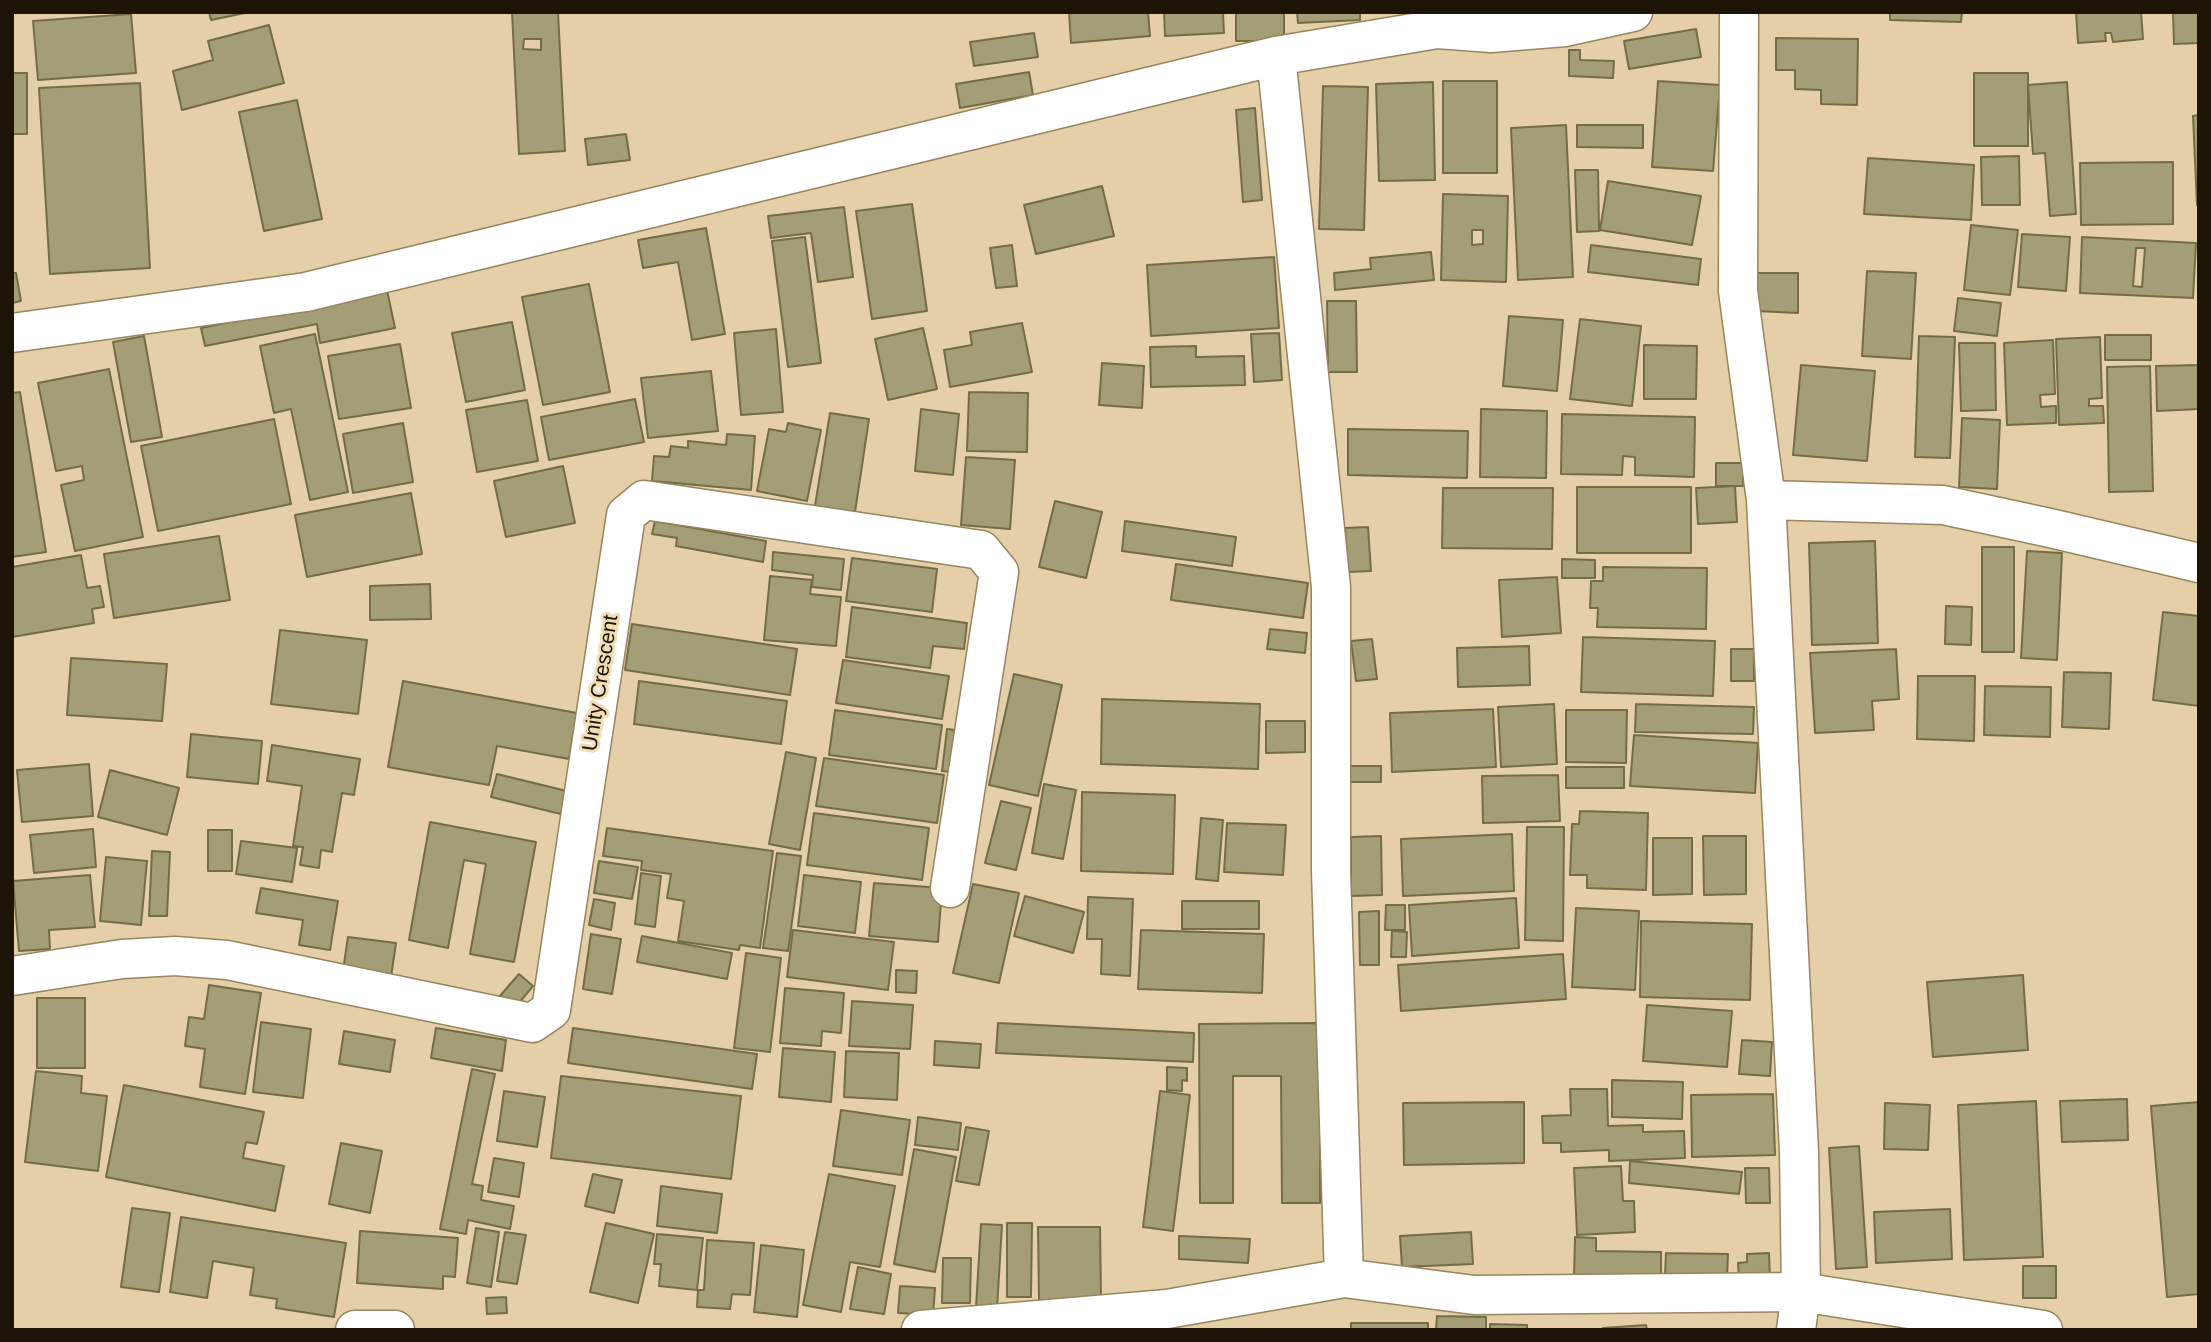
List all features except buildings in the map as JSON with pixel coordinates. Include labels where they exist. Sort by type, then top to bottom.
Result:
[{"type":"street","points":[[12,334],[306,292],[1276,56],[1438,20],[1491,33],[1565,27],[1633,12]]},
{"type":"street","points":[[1739,12],[1738,291],[1766,500],[1799,1152],[1801,1292],[1797,1330]]},
{"type":"street","points":[[1276,56],[1331,587],[1331,871],[1344,1278]]},
{"type":"street","name":"Unity Crescent","points":[[12,976],[122,959],[174,956],[227,960],[533,1023],[551,1010],[626,515],[645,500],[981,550],[999,572],[950,888]]},
{"type":"street","points":[[1766,500],[1943,505],[2050,527],[2199,563]]},
{"type":"street","points":[[921,1330],[1167,1309],[1344,1278],[1474,1295],[1801,1292],[2043,1330]]},
{"type":"street","points":[[355,1330],[396,1330]]}]
